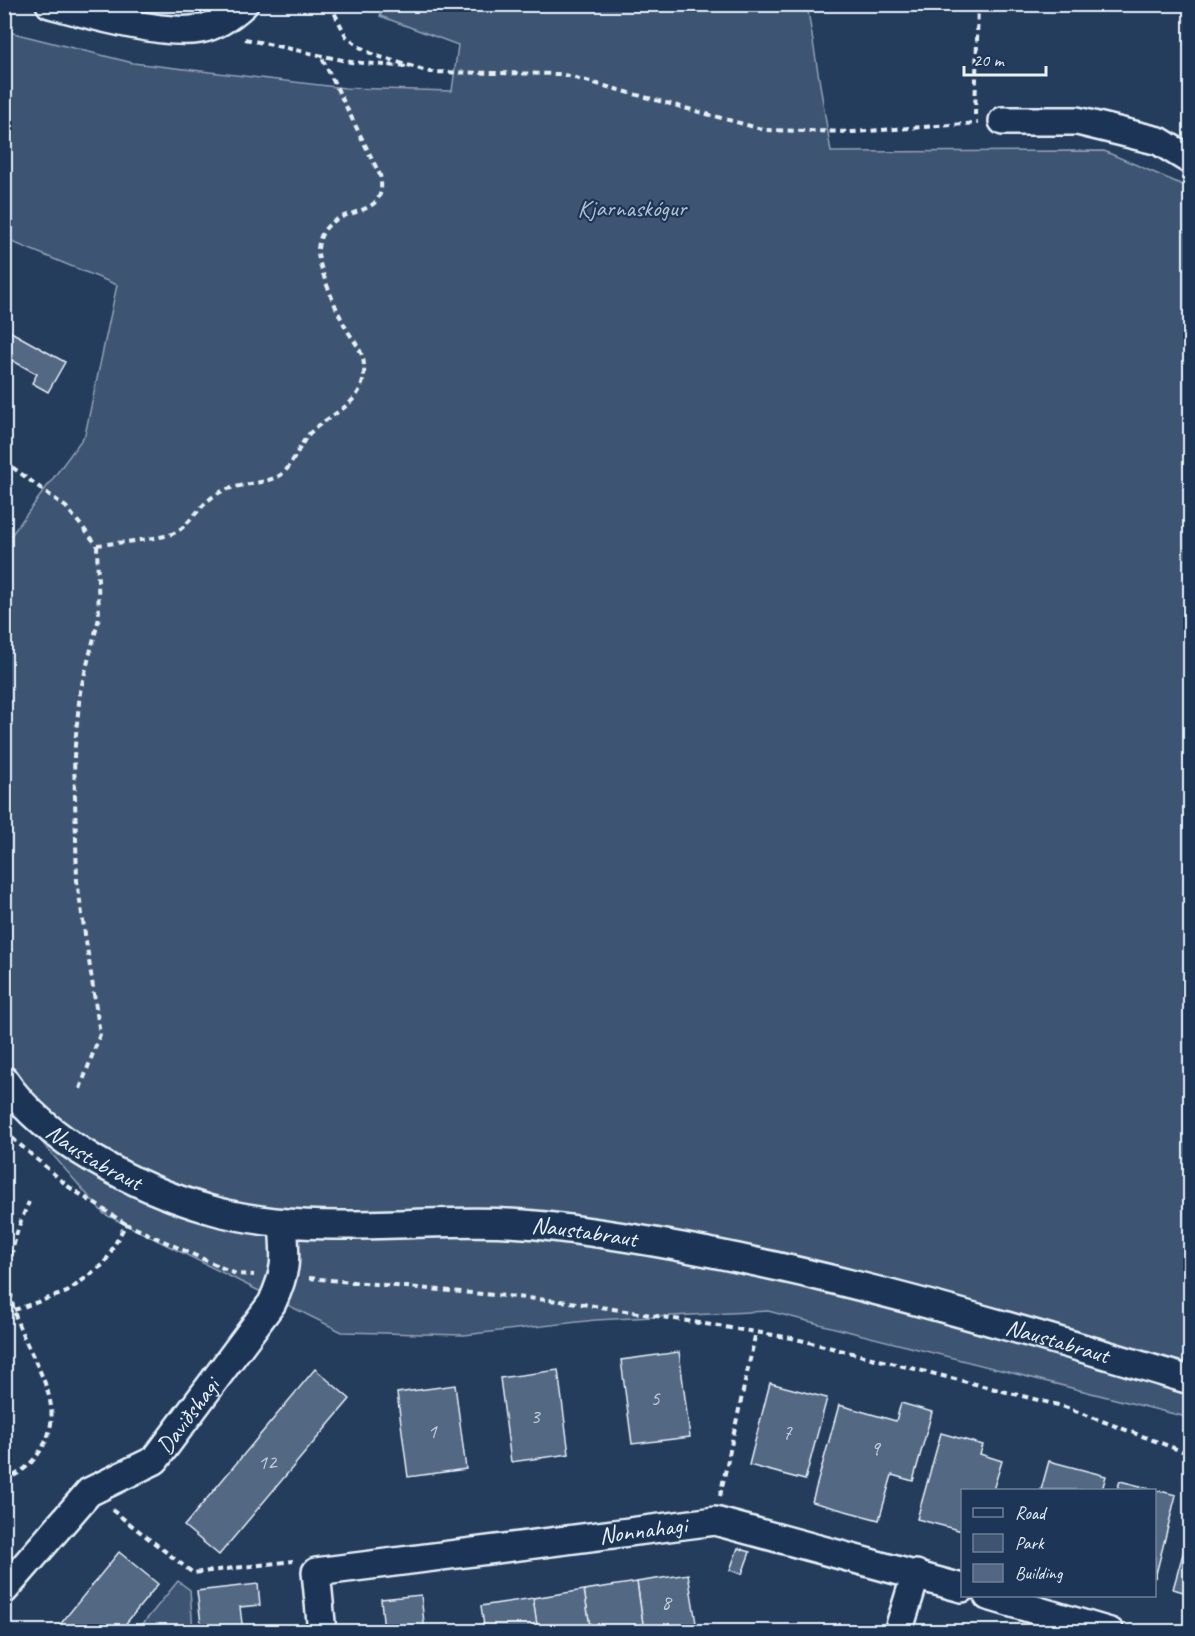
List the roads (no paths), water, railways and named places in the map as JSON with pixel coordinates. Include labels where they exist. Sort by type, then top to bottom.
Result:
[{"type":"street","points":[[50,4],[159,28],[200,29],[230,17],[244,4]]},
{"type":"street","points":[[1003,121],[1077,121],[1159,141],[1191,160]]},
{"type":"street","name":"Naustabraut","points":[[4,1080],[35,1115],[112,1170],[154,1192],[210,1210],[283,1224],[516,1224],[655,1243],[808,1273],[890,1293],[1191,1380]]},
{"type":"street","name":"Daviðshagi","points":[[4,1590],[89,1492],[155,1460],[272,1303],[285,1275],[283,1224]]},
{"type":"street","name":"Nonnahagi","points":[[322,1632],[316,1572],[715,1521],[961,1587]]},
{"type":"street","points":[[898,1632],[916,1574]]},
{"type":"street","points":[[991,1597],[1110,1632]]},
{"type":"park label","name":"Kjarnaskógur","points":[[632,208]]}]
